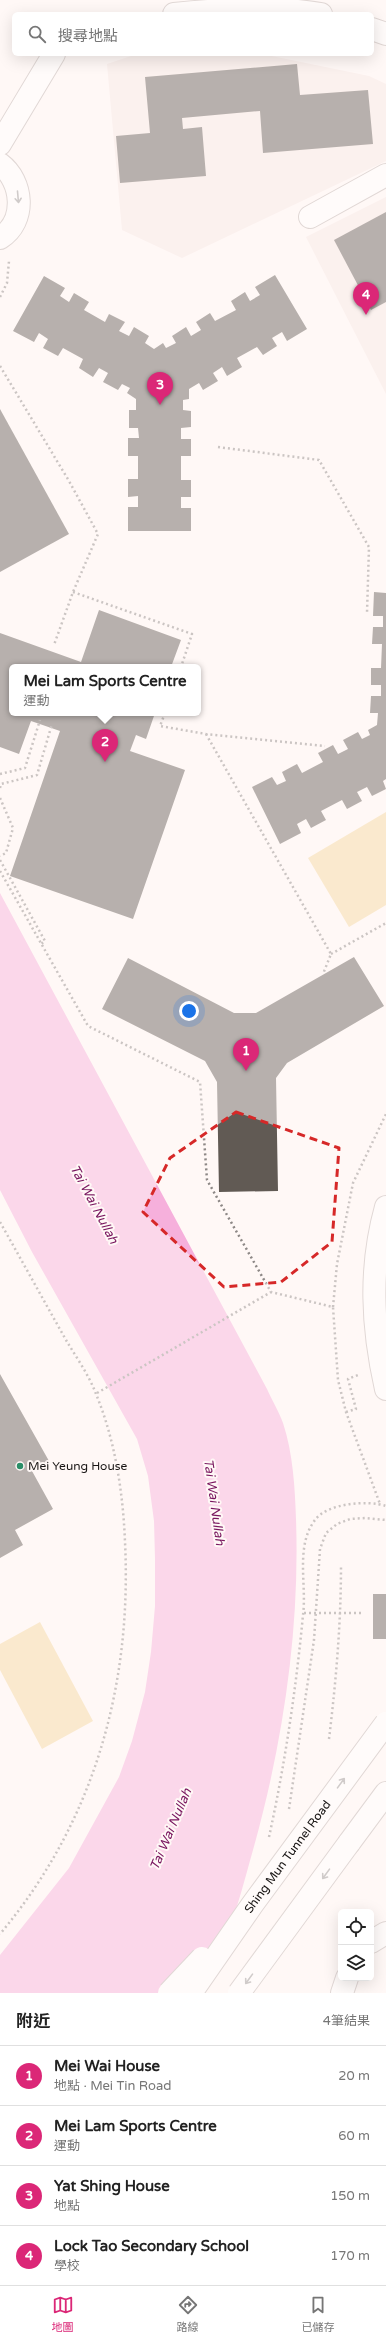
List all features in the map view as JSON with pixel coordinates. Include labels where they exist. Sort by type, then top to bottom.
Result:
[{"type":"main road","points":[[198,12],[234,9],[291,10],[306,12]]},
{"type":"main road","points":[[374,30],[386,34]]},
{"type":"main road","points":[[0,144],[53,56]]},
{"type":"main road","points":[[0,164],[11,175],[17,188],[19,202],[17,215],[11,227],[0,238]]},
{"type":"main road","points":[[310,217],[386,175]]},
{"type":"main road","points":[[386,1207],[377,1250],[374,1277],[376,1336],[386,1389]]},
{"type":"main road","name":"Shing Mun Tunnel Road","points":[[191,1993],[252,1904],[386,1723]]},
{"type":"main road","points":[[239,1993],[386,1793]]},
{"type":"main road","points":[[169,1993],[252,1904]]},
{"type":"main road","points":[[374,1940],[386,1933]]},
{"type":"main road","points":[[342,1993],[346,1981]]},
{"type":"path","points":[[0,366],[70,481],[98,534],[73,592],[54,645]]},
{"type":"path","points":[[218,447],[320,460],[369,547],[367,613]]},
{"type":"path","points":[[73,592],[192,634],[182,664]]},
{"type":"path","points":[[164,716],[160,726],[206,734],[325,746]]},
{"type":"path","points":[[0,774],[24,768],[40,720]]},
{"type":"path","points":[[0,788],[1,784],[37,775],[52,724]]},
{"type":"path","points":[[206,734],[331,954]]},
{"type":"path","points":[[0,798],[13,828],[6,853],[0,856]]},
{"type":"path","points":[[0,860],[45,941],[42,944]]},
{"type":"path","points":[[0,871],[88,1026],[200,1082],[207,1180],[271,1292]]},
{"type":"path","points":[[323,974],[331,954],[386,923]]},
{"type":"path","points":[[380,1504],[346,1412],[338,1380],[333,1307],[337,1264],[354,1183],[386,1114]]},
{"type":"path","points":[[0,1222],[96,1393],[114,1450],[124,1509],[127,1610],[114,1696],[104,1742],[71,1826],[13,1918],[0,1934]]},
{"type":"path","points":[[96,1393],[271,1292],[333,1307]]},
{"type":"path","points":[[346,1412],[356,1409],[348,1379],[360,1375]]},
{"type":"path","points":[[269,1839],[278,1796],[304,1613],[304,1550],[308,1532],[315,1519],[330,1510],[346,1504],[380,1504],[386,1506]]},
{"type":"path","points":[[288,1816],[317,1613],[318,1564],[326,1533],[337,1524],[350,1519],[365,1518],[386,1520]]},
{"type":"path","points":[[329,1739],[338,1668],[341,1613],[341,1564]]},
{"type":"path","points":[[304,1613],[362,1613]]},
{"type":"highlighted area","points":[[236,1112],[339,1148],[332,1242],[281,1282],[224,1287],[143,1212],[170,1158]]},
{"type":"shaded area","points":[[131,56],[272,56],[369,76],[386,84],[386,161],[182,258],[122,230],[107,64]]},
{"type":"shaded area","points":[[386,197],[386,394],[306,237]]},
{"type":"shaded area","points":[[386,812],[386,905],[349,927],[308,858]]},
{"type":"shaded area","points":[[40,1622],[93,1721],[42,1749],[0,1670],[0,1644]]},
{"type":"water","name":"Tai Wai Nullah","points":[[0,893],[267,1389],[280,1415],[289,1446],[295,1495],[297,1561],[292,1644],[281,1728],[264,1810],[238,1903],[224,1941],[198,1993],[0,1993],[0,1955],[69,1868],[119,1777],[132,1741],[145,1692],[151,1652],[155,1606],[155,1559],[154,1521],[148,1476],[137,1439],[32,1252],[0,1190]]},
{"type":"building","points":[[297,64],[300,95],[368,90],[373,144],[263,153],[260,111],[182,118],[183,129],[202,127],[206,176],[120,183],[116,136],[150,133],[145,77]]},
{"type":"building","points":[[386,212],[386,302],[371,310],[334,240]]},
{"type":"building","points":[[275,275],[307,329],[287,341],[282,332],[272,338],[277,346],[263,355],[257,347],[237,358],[242,367],[227,376],[222,367],[213,373],[218,381],[203,390],[199,383],[189,389],[189,399],[183,400],[183,410],[191,411],[191,427],[181,428],[181,439],[191,439],[191,456],[181,456],[181,480],[191,480],[191,497],[181,497],[181,508],[191,508],[191,531],[128,531],[128,507],[138,507],[138,496],[128,497],[128,479],[138,479],[138,456],[128,456],[128,438],[139,438],[138,428],[129,428],[129,410],[136,410],[136,399],[127,393],[130,388],[122,384],[118,390],[103,382],[108,373],[99,368],[93,377],[79,368],[83,359],[63,348],[58,356],[43,348],[48,339],[39,333],[34,342],[13,331],[44,276],[65,288],[60,296],[69,302],[74,293],[89,302],[84,310],[105,322],[109,314],[125,322],[119,331],[129,336],[134,327],[149,336],[145,343],[154,349],[163,343],[166,348],[176,343],[172,336],[186,327],[191,336],[201,330],[196,322],[210,313],[215,321],[236,310],[231,301],[245,292],[250,301],[260,295],[255,287]]},
{"type":"building","points":[[0,409],[69,534],[0,572]]},
{"type":"building","points":[[374,592],[386,593],[386,779],[383,781],[386,789],[372,796],[367,787],[357,792],[362,801],[347,809],[342,800],[321,811],[326,820],[311,828],[306,819],[297,824],[301,833],[280,844],[252,787],[272,777],[277,785],[286,781],[282,772],[297,764],[302,773],[323,762],[318,753],[333,745],[338,754],[348,749],[343,740],[358,732],[362,739],[370,735],[368,730],[377,725],[378,713],[370,713],[371,696],[381,696],[381,685],[371,685],[371,668],[381,668],[382,644],[372,644],[373,627],[383,627],[383,616],[373,616]]},
{"type":"building","points":[[99,610],[181,640],[172,664],[9,664],[9,716],[154,716],[146,739],[136,735],[130,751],[185,770],[133,919],[10,876],[60,731],[31,721],[19,754],[0,747],[0,633],[81,662]]},
{"type":"building","points":[[354,957],[384,1006],[287,1063],[276,1078],[278,1191],[219,1192],[217,1082],[205,1061],[102,1009],[128,958],[234,1013],[256,1013]]},
{"type":"building","name":"Mei Yeung House","points":[[0,1374],[49,1461],[32,1471],[53,1509],[15,1530],[23,1545],[0,1558]]},
{"type":"building","points":[[373,1594],[386,1594],[386,1639],[373,1639]]},
{"type":"place","name":"Lock Tao Secondary School","points":[[366,315]]},
{"type":"place","name":"Yat Shing House","points":[[160,405]]},
{"type":"place","name":"Mei Lam Sports Centre","points":[[105,762]]},
{"type":"place","name":"Mei Wai House","points":[[246,1071]]},
{"type":"place","name":"Mei Yeung House","points":[[20,1466]]}]
